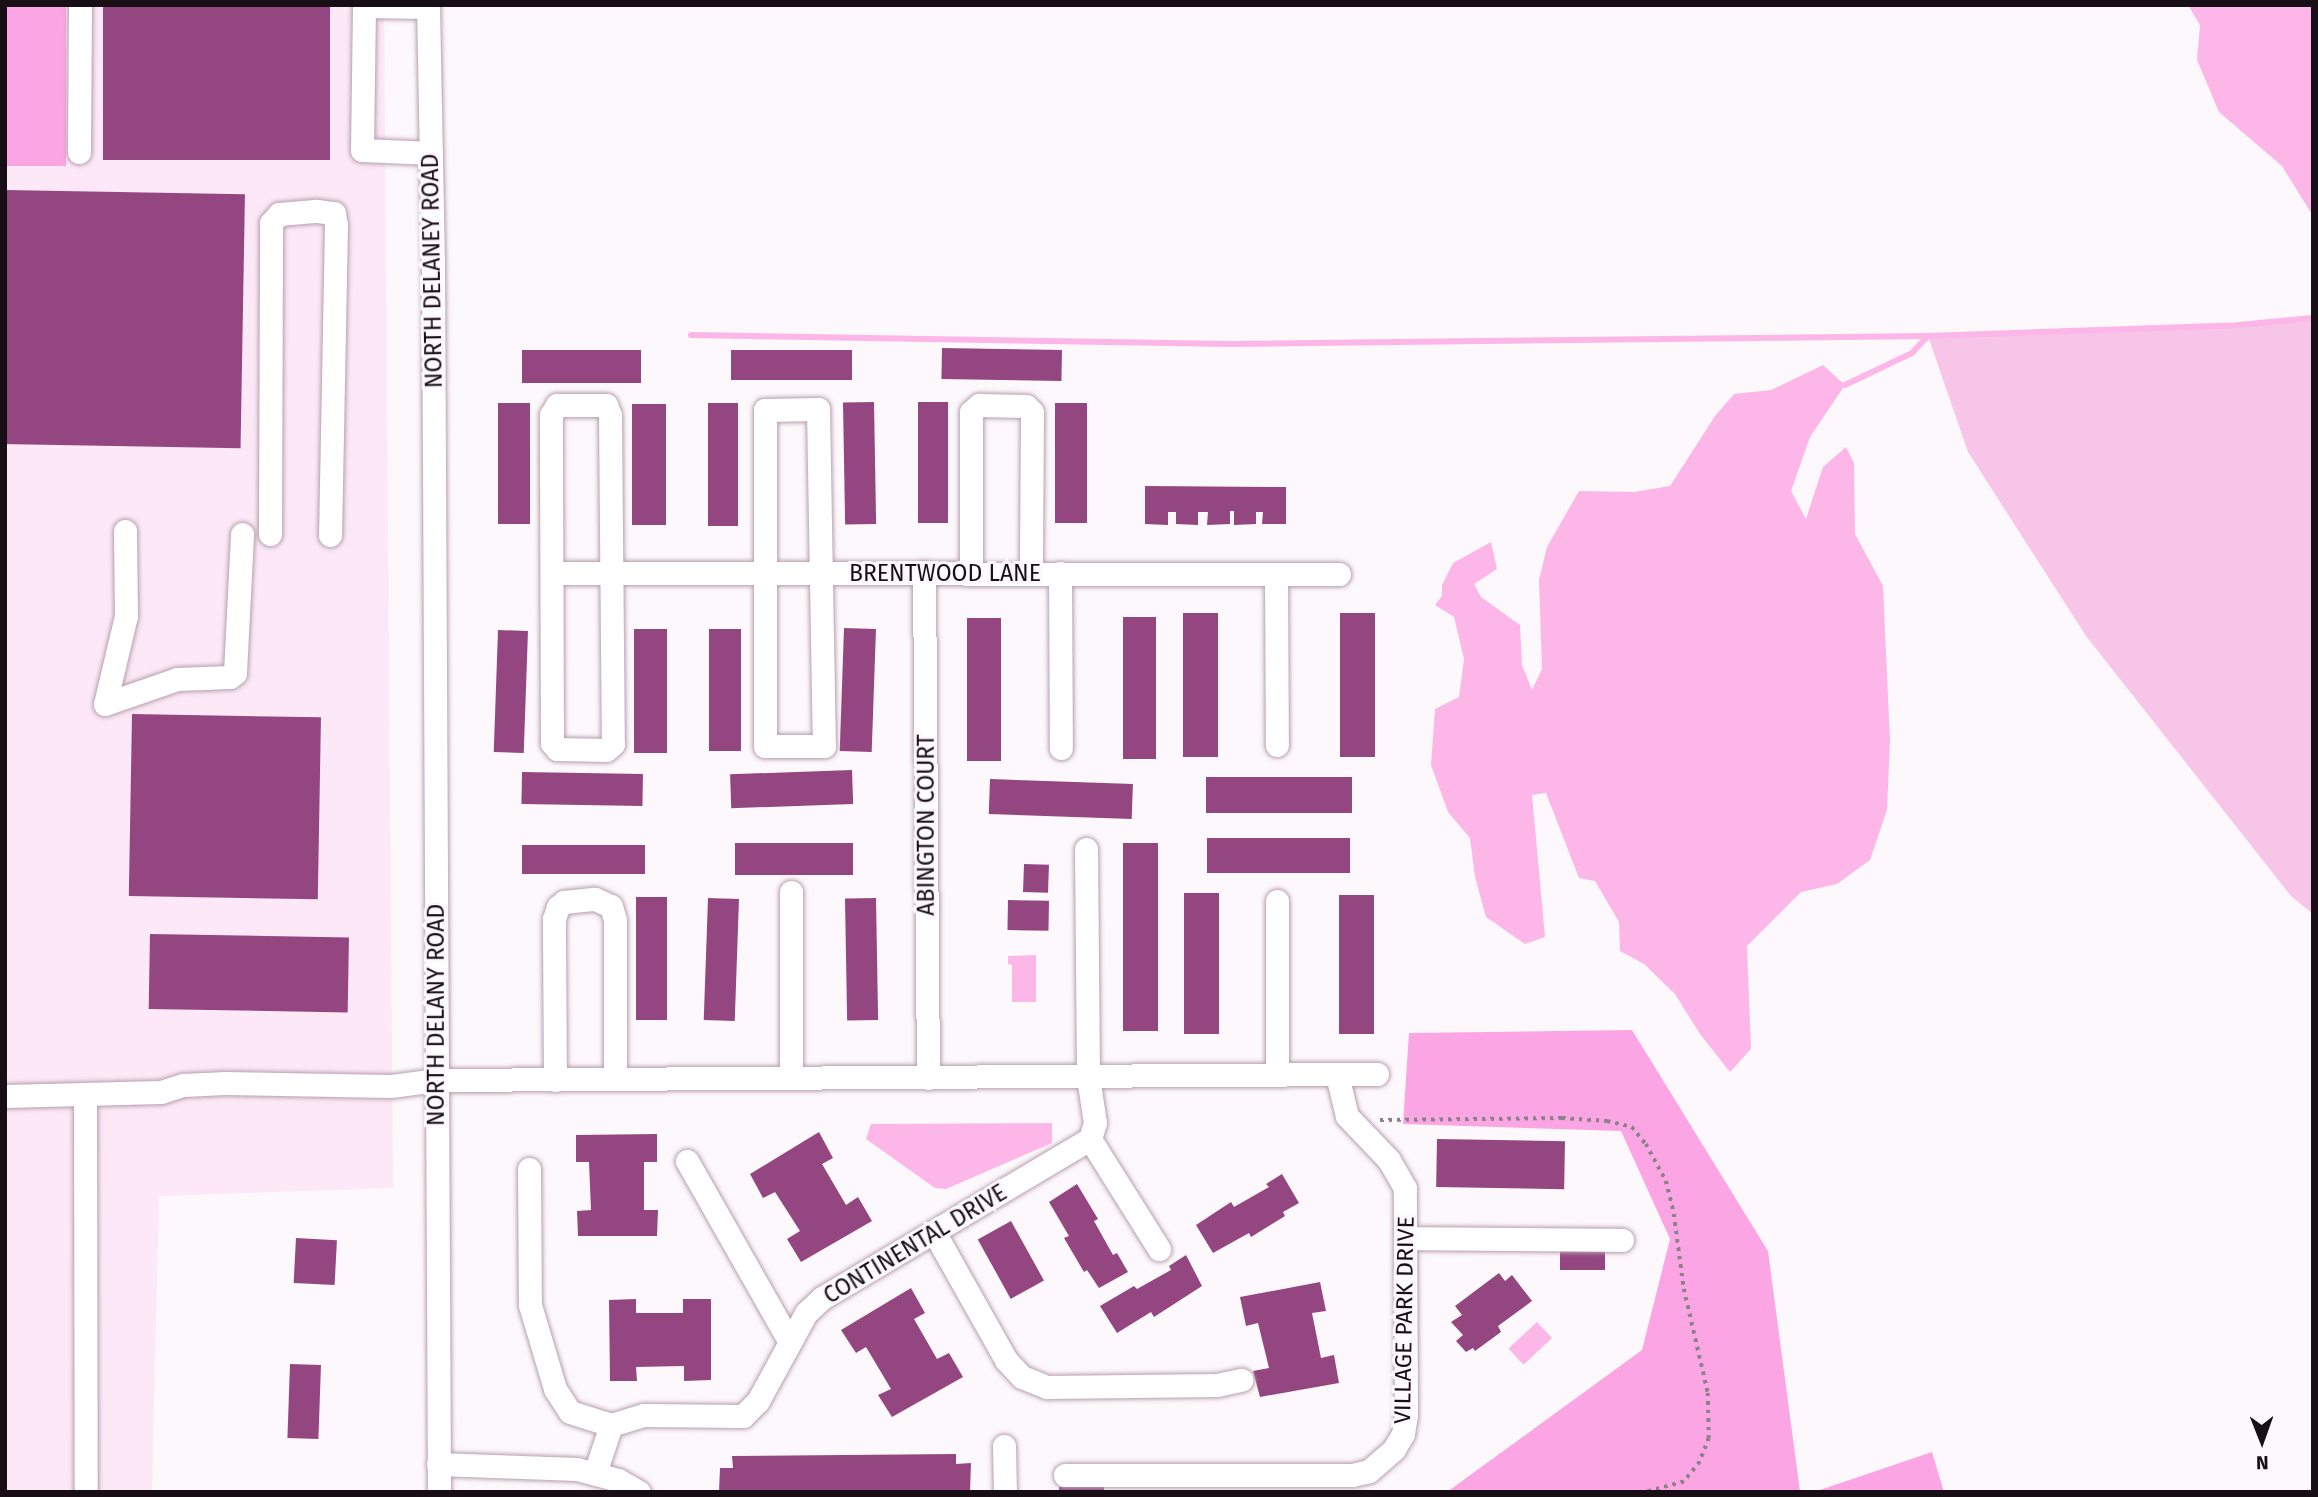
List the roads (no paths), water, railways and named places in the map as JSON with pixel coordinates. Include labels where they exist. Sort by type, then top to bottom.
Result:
[{"type":"street","points":[[79,152],[80,5]]},
{"type":"street","points":[[428,6],[363,6],[362,150],[431,153]]},
{"type":"street","name":"NORTH DELANEY ROAD","points":[[428,6],[434,537]]},
{"type":"street","points":[[270,534],[271,223],[279,214],[317,211],[334,213],[336,225],[330,535]]},
{"type":"street","points":[[557,405],[606,405],[610,415],[613,744],[606,750],[557,749],[552,743],[552,573],[551,415],[557,405]]},
{"type":"street","points":[[971,573],[971,412],[979,405],[1026,406],[1031,412],[1031,573]]},
{"type":"street","points":[[818,409],[824,746],[765,746],[765,573],[765,410],[818,409]]},
{"type":"street","points":[[125,531],[126,616],[105,704],[177,679],[230,677],[235,673],[242,534]]},
{"type":"street","name":"NORTH DELANY ROAD","points":[[434,537],[439,1492]]},
{"type":"street","name":"ABINGTON COURT","points":[[924,572],[928,1078]]},
{"type":"street","name":"BRENTWOOD LANE","points":[[552,573],[1339,575]]},
{"type":"street","points":[[1060,573],[1061,748]]},
{"type":"street","points":[[1276,574],[1277,745]]},
{"type":"street","points":[[1086,849],[1088,1077],[1095,1123],[1090,1139],[1159,1249]]},
{"type":"street","points":[[791,892],[791,1078]]},
{"type":"street","points":[[555,1080],[554,919],[558,907],[564,902],[595,899],[611,906],[615,920],[615,1079]]},
{"type":"street","points":[[1277,901],[1277,1074]]},
{"type":"street","name":"VILLAGE PARK DRIVE","points":[[1065,1475],[1182,1483],[1352,1475],[1369,1471],[1383,1461],[1403,1434],[1406,1414],[1405,1188],[1389,1160],[1347,1116],[1337,1074]]},
{"type":"street","points":[[5,1096],[161,1092],[183,1085],[225,1083],[391,1086],[436,1080],[1377,1074]]},
{"type":"street","points":[[85,1094],[86,1492]]},
{"type":"street","name":"CONTINENTAL DRIVE","points":[[611,1425],[644,1416],[743,1416],[758,1401],[806,1313],[822,1298],[1090,1139]]},
{"type":"street","points":[[687,1161],[790,1342]]},
{"type":"street","points":[[529,1169],[530,1305],[555,1389],[570,1412],[611,1425],[594,1474]]},
{"type":"street","points":[[934,1232],[1006,1360],[1021,1377],[1047,1387],[1217,1385],[1241,1380]]},
{"type":"street","points":[[1406,1238],[1622,1240]]},
{"type":"street","points":[[1004,1446],[1005,1492]]},
{"type":"street","points":[[438,1464],[577,1469],[618,1480],[639,1492]]},
{"type":"waterway","points":[[691,335],[1231,344],[1928,336],[2239,325],[2313,318]]},
{"type":"waterway","points":[[1845,385],[1912,353],[1928,336]]}]
